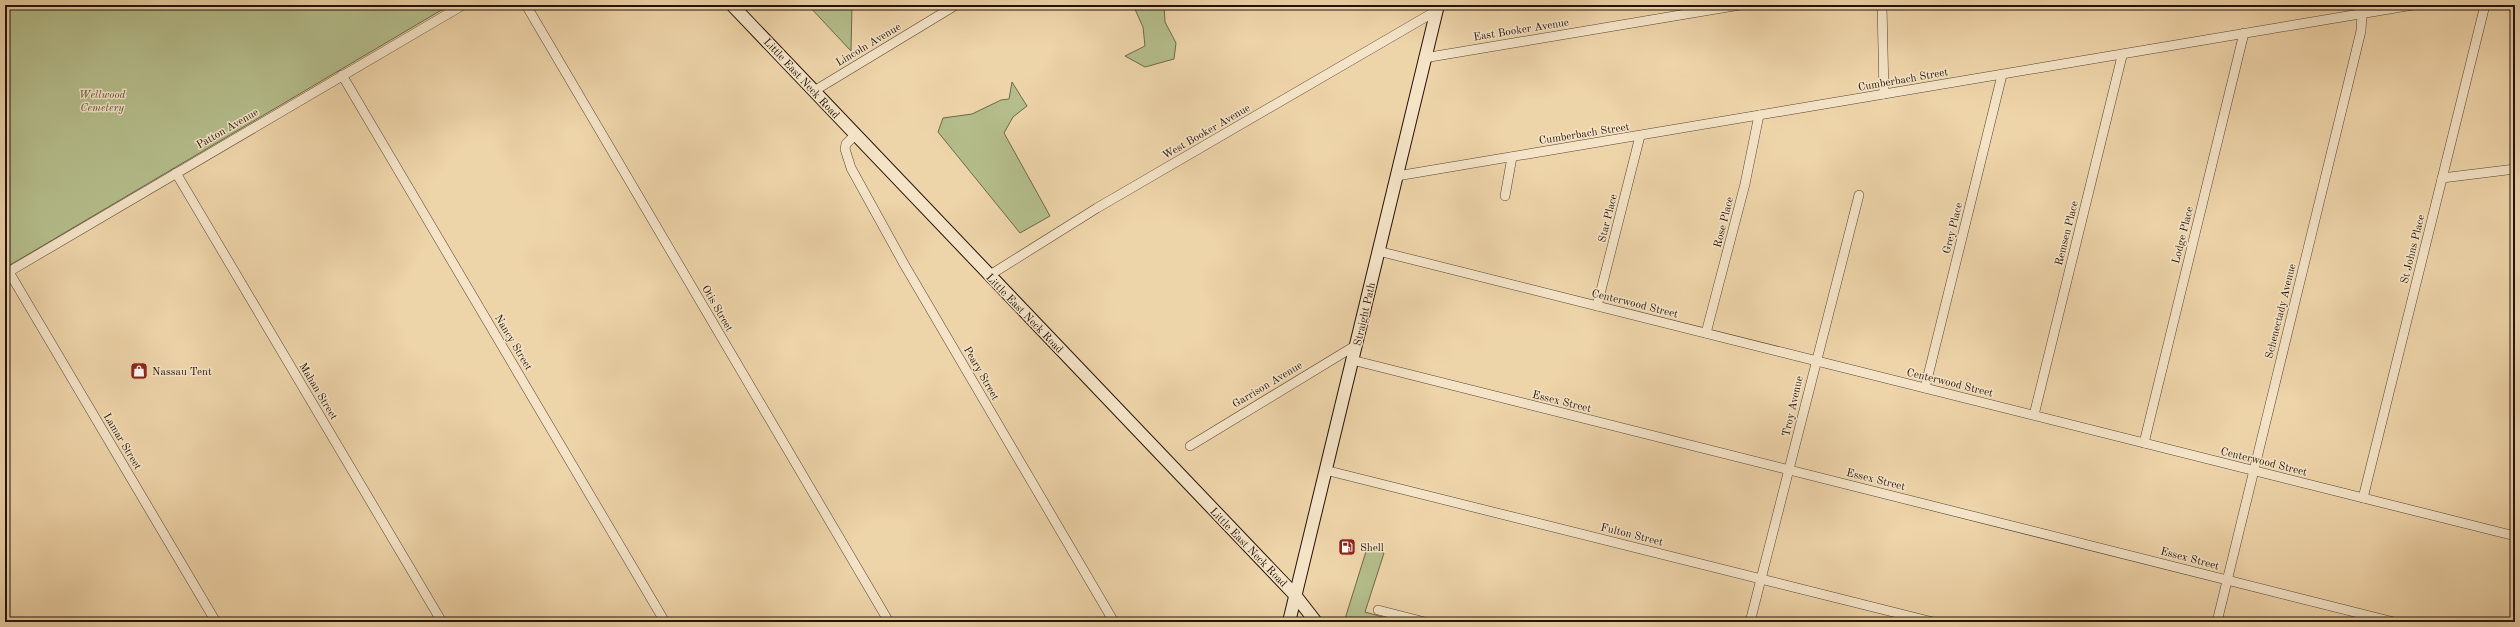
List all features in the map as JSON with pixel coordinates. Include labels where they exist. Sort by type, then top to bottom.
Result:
[{"type":"main road","name":"Little East Neck Road","points":[[732,5],[1295,595],[1316,622]]},
{"type":"main road","name":"Straight Path","points":[[1289,622],[1352,360],[1358,344],[1378,252],[1437,8]]},
{"type":"street","name":"Patton Avenue","points":[[7,273],[462,5]]},
{"type":"street","name":"Otis Street","points":[[526,5],[889,622]]},
{"type":"street","name":"Lincoln Avenue","points":[[814,91],[956,5]]},
{"type":"street","name":"East Booker Avenue","points":[[1424,58],[1740,5]]},
{"type":"street","points":[[1882,5],[1884,94]]},
{"type":"street","name":"Cumberbach Street","points":[[1397,176],[2002,74],[2122,56],[2361,9],[2413,5]]},
{"type":"street","name":"St Johns Place","points":[[2363,498],[2485,5]]},
{"type":"street","name":"West Booker Avenue","points":[[990,276],[1097,208],[1437,8]]},
{"type":"street","name":"Schenectady Avenue","points":[[2217,622],[2252,471],[2361,31],[2361,9]]},
{"type":"street","name":"Lodge Place","points":[[2144,443],[2244,33]]},
{"type":"street","name":"Remsen Place","points":[[2034,415],[2122,56]]},
{"type":"street","name":"Grey Place","points":[[1925,388],[2002,74]]},
{"type":"street","name":"Nancy Street","points":[[342,75],[665,622]]},
{"type":"street","name":"Rose Place","points":[[1706,333],[1745,184],[1759,115]]},
{"type":"street","name":"Peary Street","points":[[855,135],[846,144],[845,150],[851,168],[904,264],[1114,622]]},
{"type":"street","name":"Star Place","points":[[1597,306],[1640,136]]},
{"type":"street","points":[[1505,196],[1512,157]]},
{"type":"street","points":[[2442,178],[2515,169]]},
{"type":"street","name":"Mahan Street","points":[[176,173],[442,622]]},
{"type":"street","name":"Troy Avenue","points":[[1750,622],[1789,470],[1815,360],[1859,195]]},
{"type":"street","name":"Centerwood Street","points":[[1378,252],[2515,536]]},
{"type":"street","name":"Lamar Street","points":[[7,273],[216,622]]},
{"type":"street","name":"Garrison Avenue","points":[[1190,446],[1358,344]]},
{"type":"street","name":"Essex Street","points":[[1352,360],[2394,622]]},
{"type":"street","name":"Fulton Street","points":[[1325,470],[1933,622]]},
{"type":"street","points":[[1378,610],[1425,622]]},
{"type":"green space","name":"Wellwood Cemetery","points":[[5,5],[450,5],[5,268]]},
{"type":"green space","points":[[808,5],[852,5],[851,51]]},
{"type":"green space","points":[[1133,5],[1164,5],[1165,22],[1176,43],[1174,59],[1145,67],[1125,56],[1145,46],[1143,27]]},
{"type":"green space","points":[[1012,82],[1027,106],[1013,117],[1004,133],[1050,216],[1020,233],[938,132],[943,118],[972,114],[1001,100],[1009,99]]},
{"type":"green space","points":[[1368,545],[1384,553],[1365,612],[1400,622],[1344,622]]},
{"type":"place","name":"Nassau Tent","points":[[139,371]]},
{"type":"place","name":"Shell","points":[[1347,547]]}]
